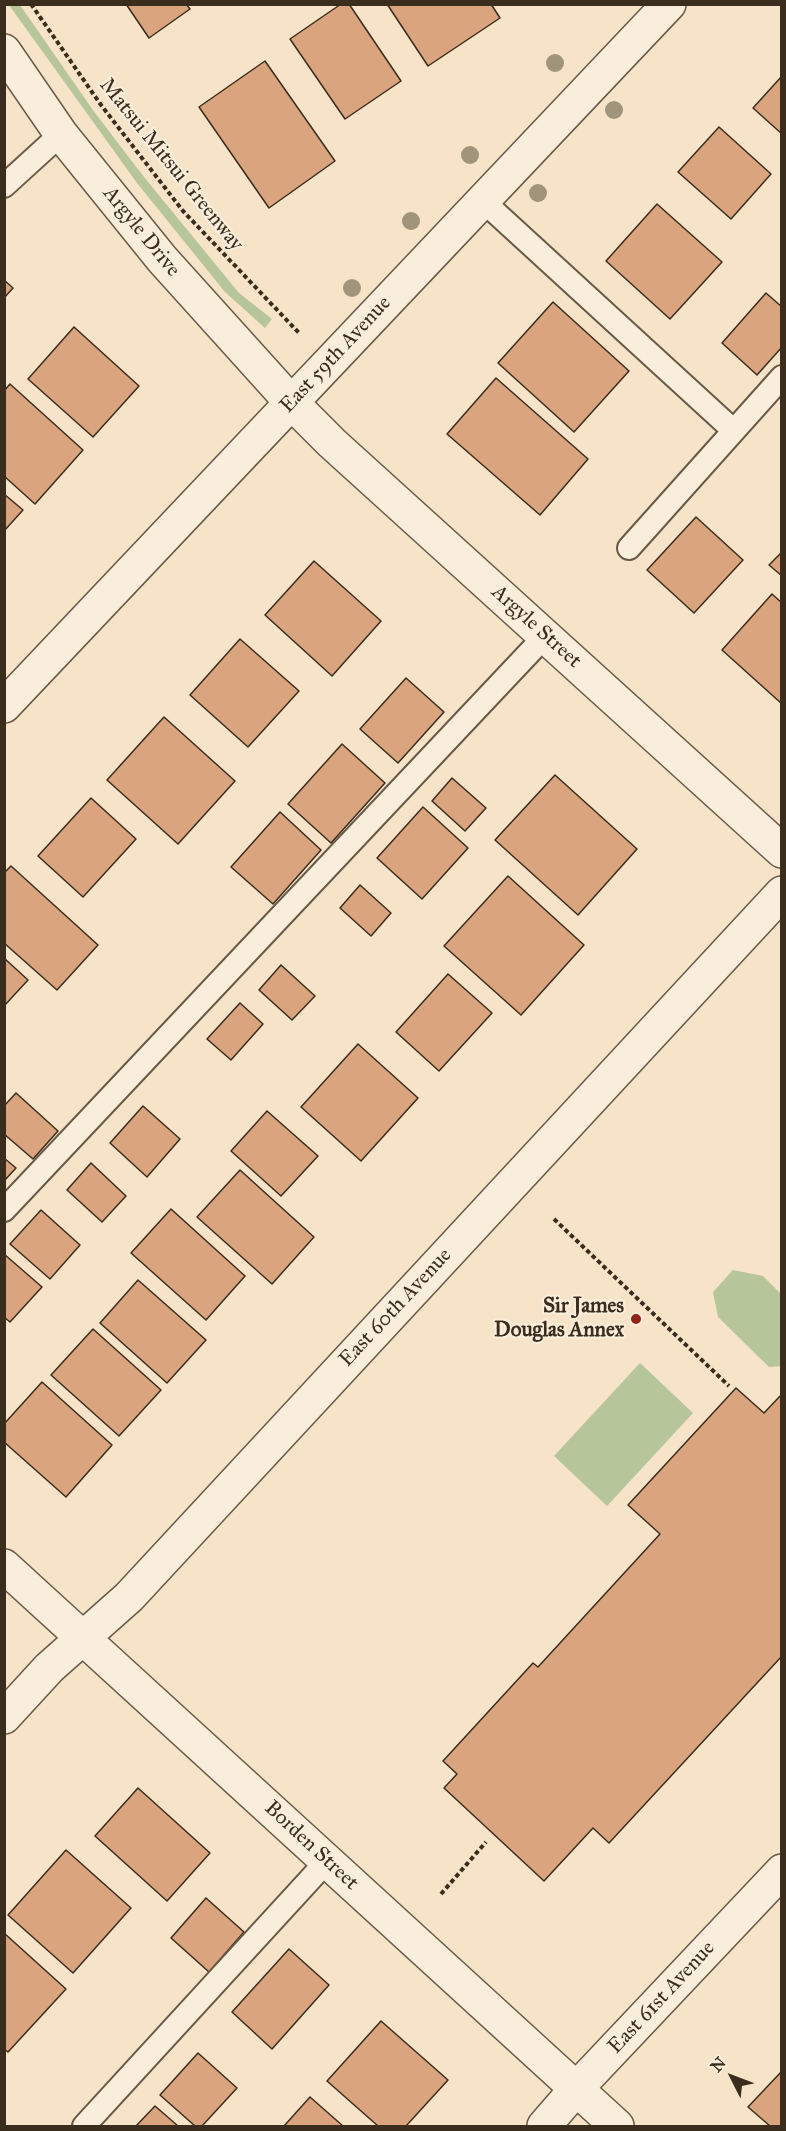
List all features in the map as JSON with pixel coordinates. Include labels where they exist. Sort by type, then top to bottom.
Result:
[{"type":"street","name":"East 59th Avenue","points":[[4,706],[669,4]]},
{"type":"street","name":"Argyle Drive","points":[[4,51],[61,134],[162,259],[291,402]]},
{"type":"street","name":"Argyle Street","points":[[291,402],[332,443],[782,851]]},
{"type":"street","name":"East 60th Avenue","points":[[4,1717],[49,1668],[129,1597],[782,893]]},
{"type":"street","name":"Borden Street","points":[[4,1566],[617,2127]]},
{"type":"street","name":"East 61st Avenue","points":[[544,2127],[576,2089],[782,1871]]},
{"type":"lane","points":[[4,186],[61,134]]},
{"type":"lane","points":[[483,201],[733,430]]},
{"type":"lane","points":[[629,548],[782,377]]},
{"type":"lane","points":[[4,1209],[546,635]]},
{"type":"lane","points":[[84,2127],[327,1861]]},
{"type":"path","name":"Matsui Mitsui Greenway","points":[[31,4],[101,105],[183,211],[300,334]]},
{"type":"path","points":[[554,1219],[729,1386]]},
{"type":"path","points":[[441,1894],[486,1842]]},
{"type":"green space","points":[[9,5],[20,5],[95,113],[239,293],[272,319],[265,328],[225,292],[137,183]]},
{"type":"green space","points":[[733,1270],[763,1276],[781,1294],[781,1366],[769,1367],[718,1317],[713,1292]]},
{"type":"green space","points":[[640,1363],[693,1413],[607,1506],[554,1456]]},
{"type":"building","points":[[126,4],[186,4],[190,9],[149,38]]},
{"type":"building","points":[[341,4],[349,4],[401,81],[345,119],[290,39]]},
{"type":"building","points":[[387,4],[491,4],[500,18],[428,66]]},
{"type":"building","points":[[265,61],[335,161],[269,208],[199,107]]},
{"type":"building","points":[[782,76],[782,134],[753,108]]},
{"type":"building","points":[[719,127],[771,174],[731,219],[678,172]]},
{"type":"building","points":[[657,204],[722,262],[670,319],[606,261]]},
{"type":"building","points":[[4,280],[13,288],[4,298]]},
{"type":"building","points":[[766,293],[782,307],[782,347],[757,375],[722,343]]},
{"type":"building","points":[[553,302],[629,371],[574,432],[498,363]]},
{"type":"building","points":[[74,327],[139,386],[93,437],[28,379]]},
{"type":"building","points":[[496,378],[588,459],[540,515],[447,434]]},
{"type":"building","points":[[10,384],[83,450],[35,504],[4,476],[4,391]]},
{"type":"building","points":[[4,494],[23,510],[4,531]]},
{"type":"building","points":[[696,517],[743,560],[694,613],[647,570]]},
{"type":"building","points":[[782,552],[782,576],[769,565]]},
{"type":"building","points":[[314,561],[381,621],[332,676],[265,615]]},
{"type":"building","points":[[772,594],[782,603],[782,704],[722,650]]},
{"type":"building","points":[[240,639],[299,691],[248,747],[190,695]]},
{"type":"building","points":[[406,678],[444,712],[398,763],[360,729]]},
{"type":"building","points":[[164,717],[235,781],[178,844],[107,780]]},
{"type":"building","points":[[342,744],[385,783],[331,843],[288,804]]},
{"type":"building","points":[[555,775],[637,849],[578,915],[495,840]]},
{"type":"building","points":[[452,778],[486,808],[465,831],[432,801]]},
{"type":"building","points":[[91,798],[136,839],[83,897],[38,856]]},
{"type":"building","points":[[423,807],[468,848],[422,899],[377,858]]},
{"type":"building","points":[[280,812],[321,850],[273,904],[231,867]]},
{"type":"building","points":[[11,866],[98,945],[57,990],[4,943],[4,873]]},
{"type":"building","points":[[508,876],[584,945],[521,1015],[444,946]]},
{"type":"building","points":[[360,885],[391,913],[371,936],[340,908]]},
{"type":"building","points":[[4,958],[28,980],[4,1006]]},
{"type":"building","points":[[281,965],[315,996],[292,1020],[259,990]]},
{"type":"building","points":[[448,974],[492,1013],[439,1071],[396,1032]]},
{"type":"building","points":[[240,1003],[263,1024],[231,1060],[207,1039]]},
{"type":"building","points":[[358,1044],[418,1098],[361,1161],[301,1107]]},
{"type":"building","points":[[16,1093],[58,1131],[33,1159],[4,1134],[4,1106]]},
{"type":"building","points":[[143,1106],[180,1139],[147,1177],[110,1143]]},
{"type":"building","points":[[267,1111],[318,1156],[281,1196],[231,1151]]},
{"type":"building","points":[[4,1158],[16,1168],[4,1181]]},
{"type":"building","points":[[91,1163],[126,1196],[102,1222],[67,1190]]},
{"type":"building","points":[[240,1170],[314,1237],[272,1284],[197,1217]]},
{"type":"building","points":[[171,1209],[245,1276],[206,1320],[131,1253]]},
{"type":"building","points":[[41,1210],[80,1245],[50,1279],[10,1244]]},
{"type":"building","points":[[4,1254],[42,1287],[10,1322],[4,1317]]},
{"type":"building","points":[[138,1280],[206,1340],[167,1383],[100,1323]]},
{"type":"building","points":[[93,1329],[161,1390],[119,1436],[51,1375]]},
{"type":"building","points":[[42,1382],[112,1445],[66,1497],[4,1442],[4,1424]]},
{"type":"building","points":[[736,1388],[764,1413],[782,1394],[782,1656],[609,1843],[593,1828],[544,1881],[444,1788],[457,1774],[443,1761],[533,1663],[538,1667],[660,1534],[628,1505]]},
{"type":"building","points":[[138,1788],[210,1853],[167,1901],[95,1836]]},
{"type":"building","points":[[66,1850],[131,1908],[73,1973],[8,1915]]},
{"type":"building","points":[[206,1898],[244,1932],[209,1972],[171,1938]]},
{"type":"building","points":[[4,1933],[66,1989],[8,2052],[4,2049]]},
{"type":"building","points":[[289,1949],[329,1985],[272,2049],[232,2012]]},
{"type":"building","points":[[381,2021],[448,2080],[406,2126],[378,2126],[327,2081]]},
{"type":"building","points":[[198,2053],[237,2088],[202,2126],[195,2126],[160,2095]]},
{"type":"building","points":[[782,2071],[782,2126],[770,2126],[748,2107]]},
{"type":"building","points":[[310,2097],[343,2126],[284,2126]]},
{"type":"building","points":[[155,2106],[178,2126],[136,2126]]},
{"type":"place","name":"Sir James Douglas Annex","points":[[636,1319]]}]
